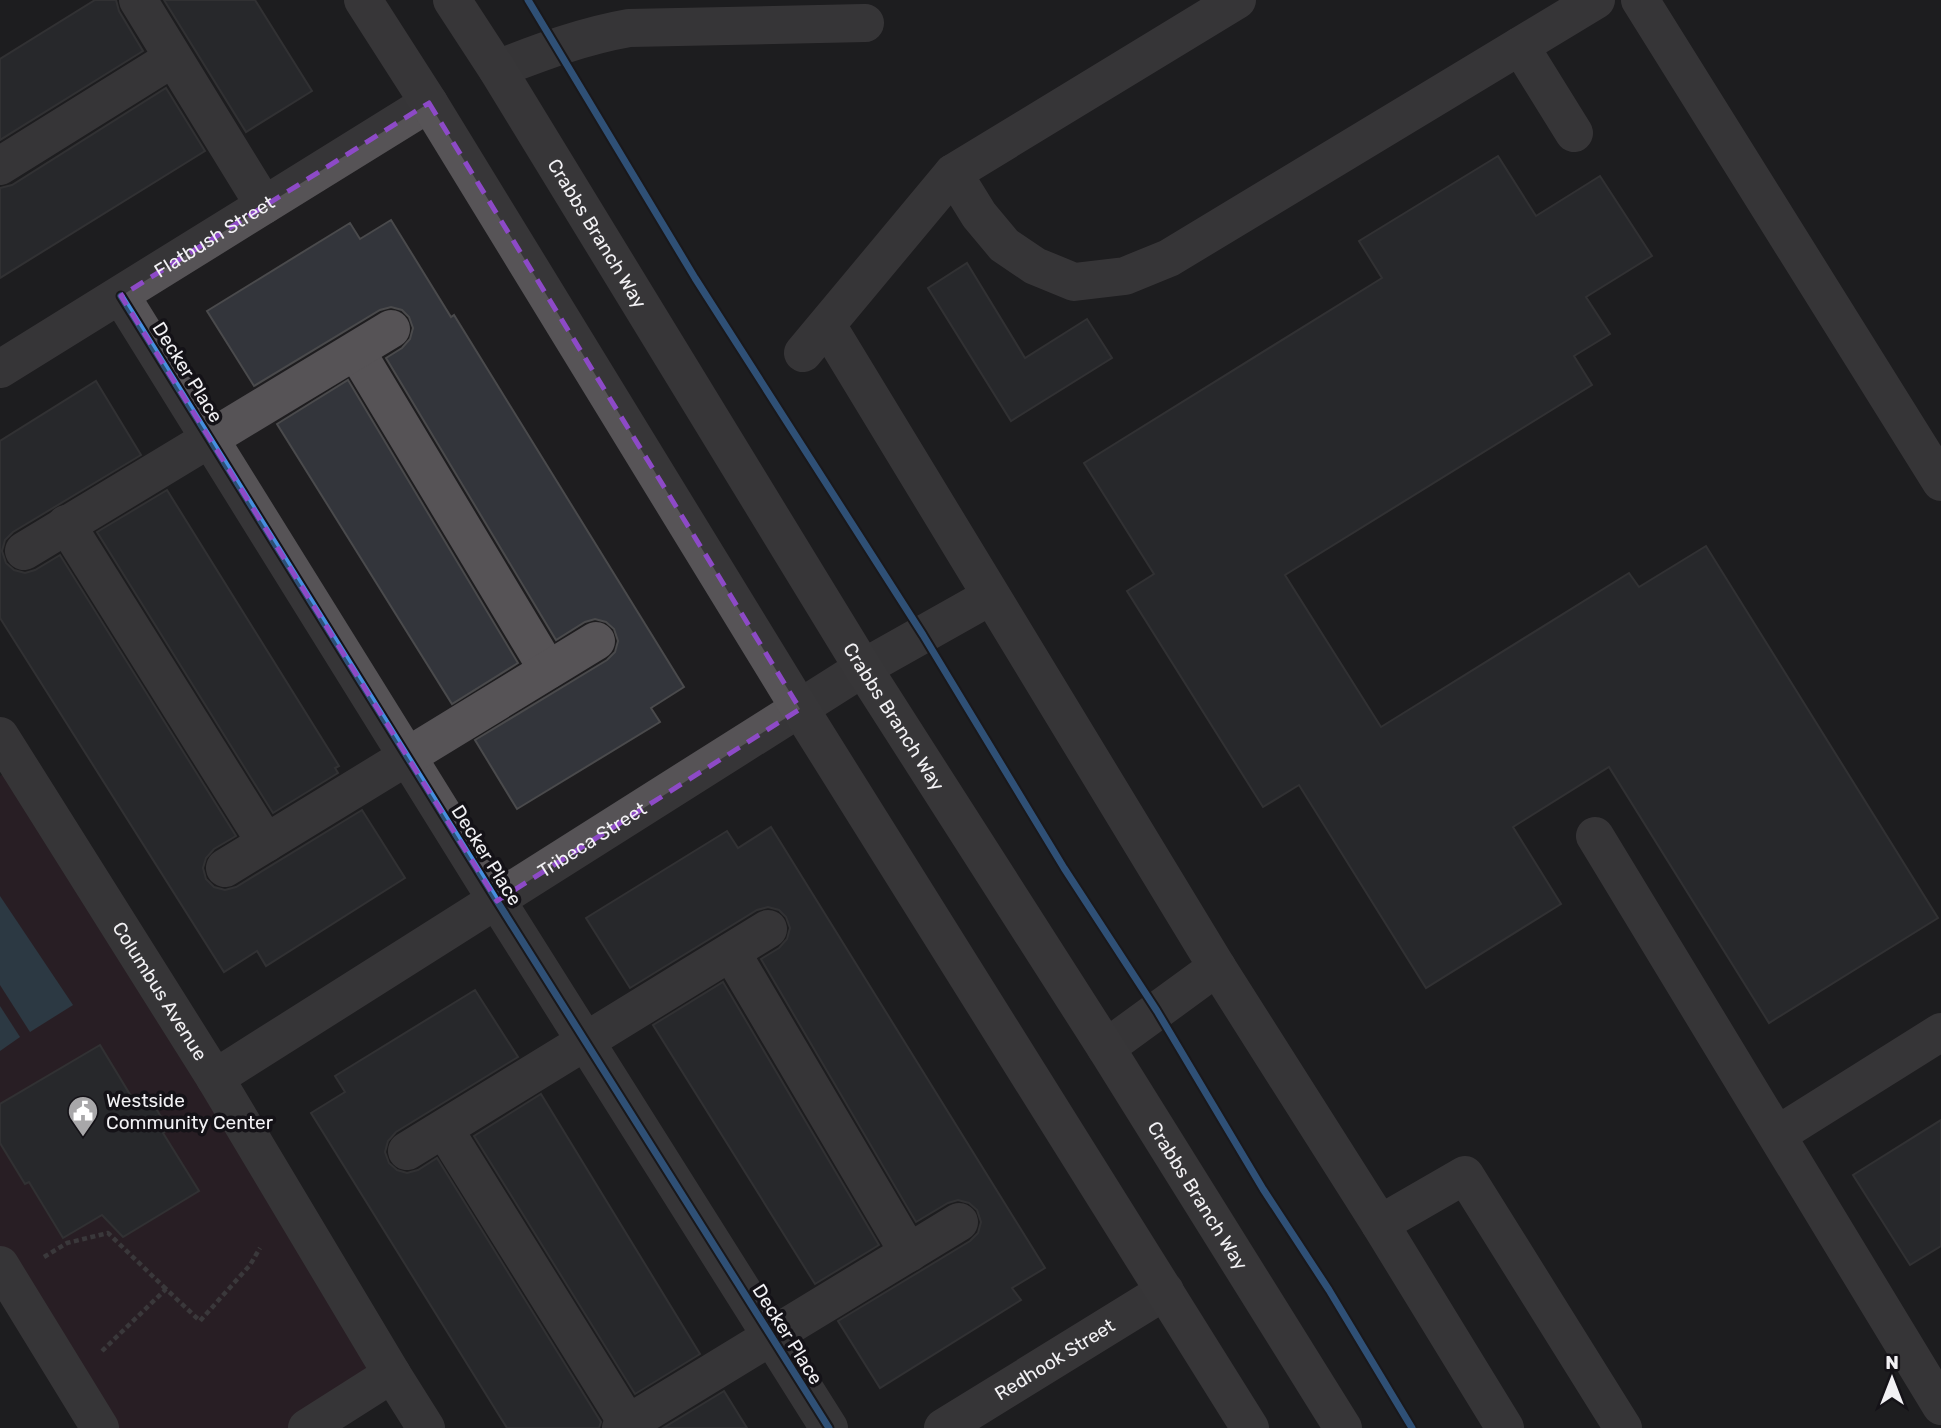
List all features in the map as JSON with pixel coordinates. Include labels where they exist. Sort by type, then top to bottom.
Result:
[{"type":"main road","points":[[363,0],[429,103],[800,709],[1250,1428]]},
{"type":"main road","name":"Crabbs Branch Way","points":[[452,0],[497,69],[863,668],[1106,1048],[1343,1428]]},
{"type":"street","points":[[138,0],[264,205]]},
{"type":"street","points":[[803,354],[953,173],[1237,0]]},
{"type":"street","points":[[953,173],[979,215],[1004,245],[1035,266],[1074,282],[1125,276],[1169,258],[1596,0]]},
{"type":"street","points":[[1640,0],[1941,482]]},
{"type":"street","points":[[497,69],[594,34],[629,28],[865,23]]},
{"type":"street","points":[[1520,46],[1574,134]]},
{"type":"street","points":[[0,166],[173,58]]},
{"type":"street","name":"Flatbush Street","points":[[0,369],[429,103]]},
{"type":"street","name":"Decker Place","points":[[121,296],[829,1428]]},
{"type":"street","points":[[827,325],[1217,967],[1505,1428]]},
{"type":"street","points":[[24,551],[391,329]]},
{"type":"street","points":[[356,351],[548,670]]},
{"type":"street","points":[[66,524],[266,843]]},
{"type":"street","name":"Tribeca Street","points":[[215,1078],[863,668],[991,596]]},
{"type":"street","points":[[225,868],[596,641]]},
{"type":"street","name":"Columbus Avenue","points":[[5,755],[215,1078],[426,1428]]},
{"type":"street","points":[[1595,835],[1941,1406]]},
{"type":"street","points":[[407,1151],[768,929]]},
{"type":"street","points":[[731,952],[909,1253]]},
{"type":"street","points":[[1106,1048],[1217,967]]},
{"type":"street","points":[[1777,1135],[1941,1032]]},
{"type":"street","points":[[444,1129],[625,1426],[960,1222]]},
{"type":"street","points":[[1380,1224],[1465,1175],[1623,1428]]},
{"type":"street","points":[[0,1265],[100,1428]]},
{"type":"street","name":"Redhook Street","points":[[943,1428],[1165,1291]]},
{"type":"street","points":[[307,1428],[391,1374]]},
{"type":"path","points":[[43,1258],[67,1243],[108,1233],[200,1321],[250,1265],[260,1248]]},
{"type":"path","points":[[101,1352],[166,1289]]},
{"type":"highlighted area","points":[[429,103],[800,709],[497,901],[121,296]]},
{"type":"shaded area","points":[[14,768],[381,1372],[307,1428],[105,1428],[0,1257],[0,776]]},
{"type":"water","points":[[0,896],[73,1005],[30,1032],[0,985]]},
{"type":"water","points":[[0,1006],[20,1037],[0,1051]]},
{"type":"building","points":[[95,0],[116,0],[119,11],[143,51],[0,140],[0,59]]},
{"type":"building","points":[[164,0],[255,0],[312,91],[246,132]]},
{"type":"building","points":[[166,88],[205,151],[0,278],[0,188],[12,185]]},
{"type":"building","points":[[1498,156],[1536,216],[1600,176],[1652,256],[1586,297],[1610,334],[1574,356],[1592,385],[1285,575],[1381,727],[1629,573],[1639,587],[1706,546],[1938,918],[1769,1023],[1609,767],[1513,827],[1561,904],[1426,988],[1299,785],[1263,807],[1127,591],[1154,574],[1084,463],[1382,278],[1359,241]]},
{"type":"building","points":[[391,220],[451,317],[454,315],[684,687],[651,708],[660,722],[517,809],[475,740],[607,660],[615,652],[618,641],[614,629],[606,622],[595,619],[556,640],[386,358],[410,339],[413,328],[409,317],[402,310],[391,307],[380,310],[254,386],[207,311],[350,223],[360,239]]},
{"type":"building","points":[[967,263],[1025,358],[1087,319],[1112,358],[1011,421],[928,288]]},
{"type":"building","points":[[348,380],[518,663],[452,704],[277,424]]},
{"type":"building","points":[[96,381],[141,455],[13,532],[5,540],[2,551],[6,563],[14,570],[25,573],[60,555],[236,836],[214,849],[206,858],[203,868],[206,879],[214,887],[225,890],[236,887],[362,810],[405,878],[266,966],[257,951],[224,972],[0,618],[0,441]]},
{"type":"building","points":[[167,490],[339,766],[335,768],[338,773],[273,813],[97,532]]},
{"type":"building","points":[[771,827],[1045,1268],[1012,1288],[1021,1300],[880,1388],[838,1321],[970,1241],[978,1233],[981,1222],[977,1210],[969,1203],[958,1200],[916,1222],[761,959],[779,948],[787,939],[790,928],[786,917],[779,910],[768,907],[757,910],[630,988],[586,918],[727,831],[738,848]]},
{"type":"building","points":[[723,982],[879,1245],[815,1284],[653,1025]]},
{"type":"building","points":[[475,990],[518,1057],[396,1132],[388,1141],[385,1152],[389,1163],[397,1170],[407,1173],[418,1170],[437,1158],[601,1422],[599,1428],[507,1428],[311,1113],[345,1092],[335,1076]]},
{"type":"building","name":"Westside Community Center","points":[[100,1045],[137,1106],[150,1098],[168,1129],[163,1133],[199,1191],[123,1237],[102,1215],[63,1238],[29,1182],[25,1184],[0,1143],[0,1104]]},
{"type":"building","points":[[541,1094],[700,1354],[635,1394],[474,1136]]},
{"type":"building","points":[[1941,1120],[1941,1246],[1910,1265],[1853,1175]]},
{"type":"building","points":[[724,1391],[747,1428],[663,1428]]},
{"type":"cycle path","points":[[528,0],[695,278],[923,635],[1064,868],[1157,1011],[1263,1189],[1329,1290],[1412,1428]]},
{"type":"cycle path","points":[[121,296],[829,1428]]},
{"type":"place","name":"Westside Community Center","points":[[83,1138]]}]
